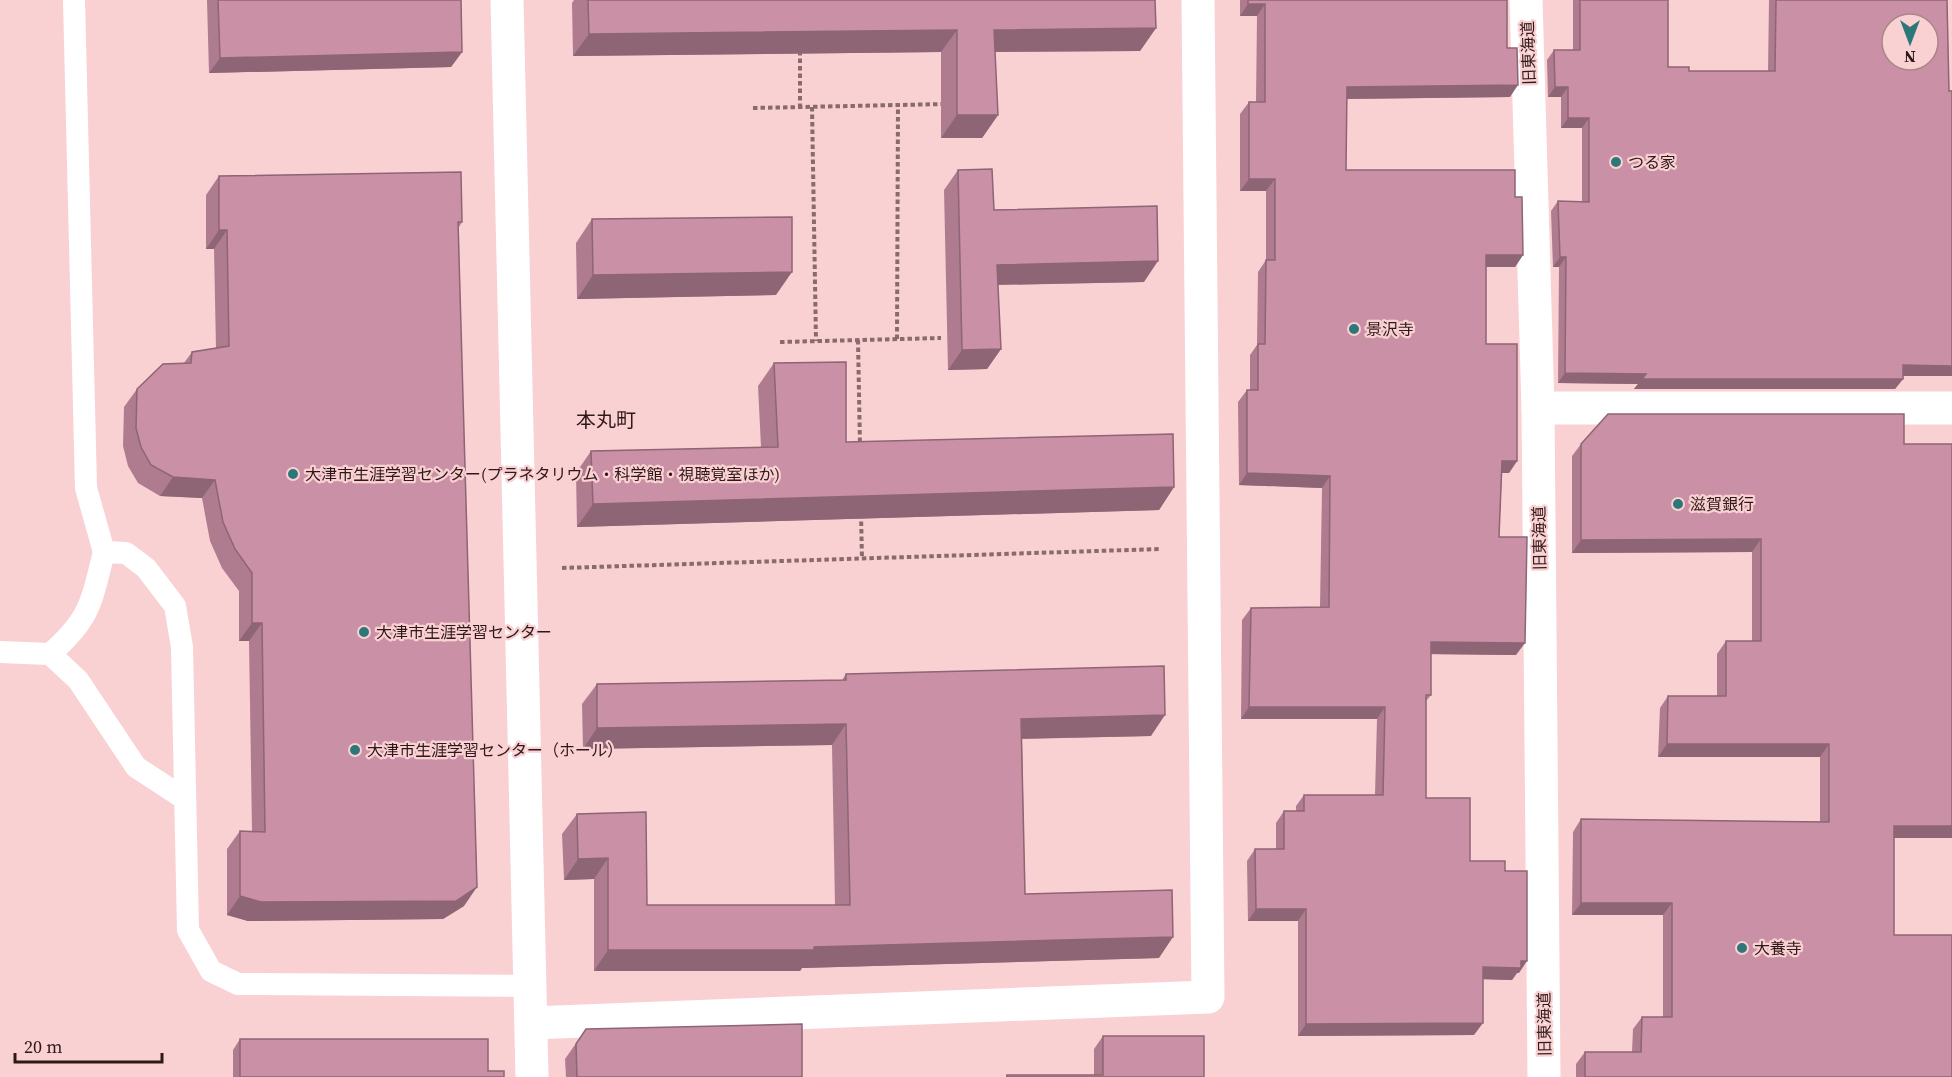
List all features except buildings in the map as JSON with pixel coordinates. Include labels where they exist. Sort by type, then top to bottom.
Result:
[{"type":"street","points":[[507,0],[532,1077]]},
{"type":"street","points":[[531,1023],[1208,997],[1198,0]]},
{"type":"street","name":"旧東海道","points":[[1526,0],[1538,408],[1544,1077]]},
{"type":"street","points":[[1538,408],[1952,408]]},
{"type":"lane","points":[[50,654],[77,630],[92,603],[104,552],[86,488],[74,0]]},
{"type":"lane","points":[[104,552],[126,553],[146,568],[175,606],[182,647],[188,930],[211,971],[238,984],[530,986]]},
{"type":"lane","points":[[0,652],[50,654],[78,681],[136,767],[185,799]]},
{"type":"path","points":[[800,47],[800,107]]},
{"type":"path","points":[[753,108],[954,104]]},
{"type":"path","points":[[897,339],[898,105]]},
{"type":"path","points":[[812,107],[816,341]]},
{"type":"path","points":[[780,342],[941,338]]},
{"type":"path","points":[[858,340],[860,455]]},
{"type":"path","points":[[861,513],[862,559]]},
{"type":"path","points":[[557,568],[1203,548]]},
{"type":"place","name":"つる家","points":[[1616,162]]},
{"type":"place","name":"景沢寺","points":[[1354,329]]},
{"type":"place","name":"大津市生涯学習センター(プラネタリウム・科学館・視聴覚室ほか)","points":[[293,474]]},
{"type":"place","name":"滋賀銀行","points":[[1678,504]]},
{"type":"place","name":"大津市生涯学習センター","points":[[364,632]]},
{"type":"place","name":"大津市生涯学習センター（ホール）","points":[[355,750]]},
{"type":"place","name":"大養寺","points":[[1742,948]]},
{"type":"district","name":"本丸町","points":[[606,420]]}]
